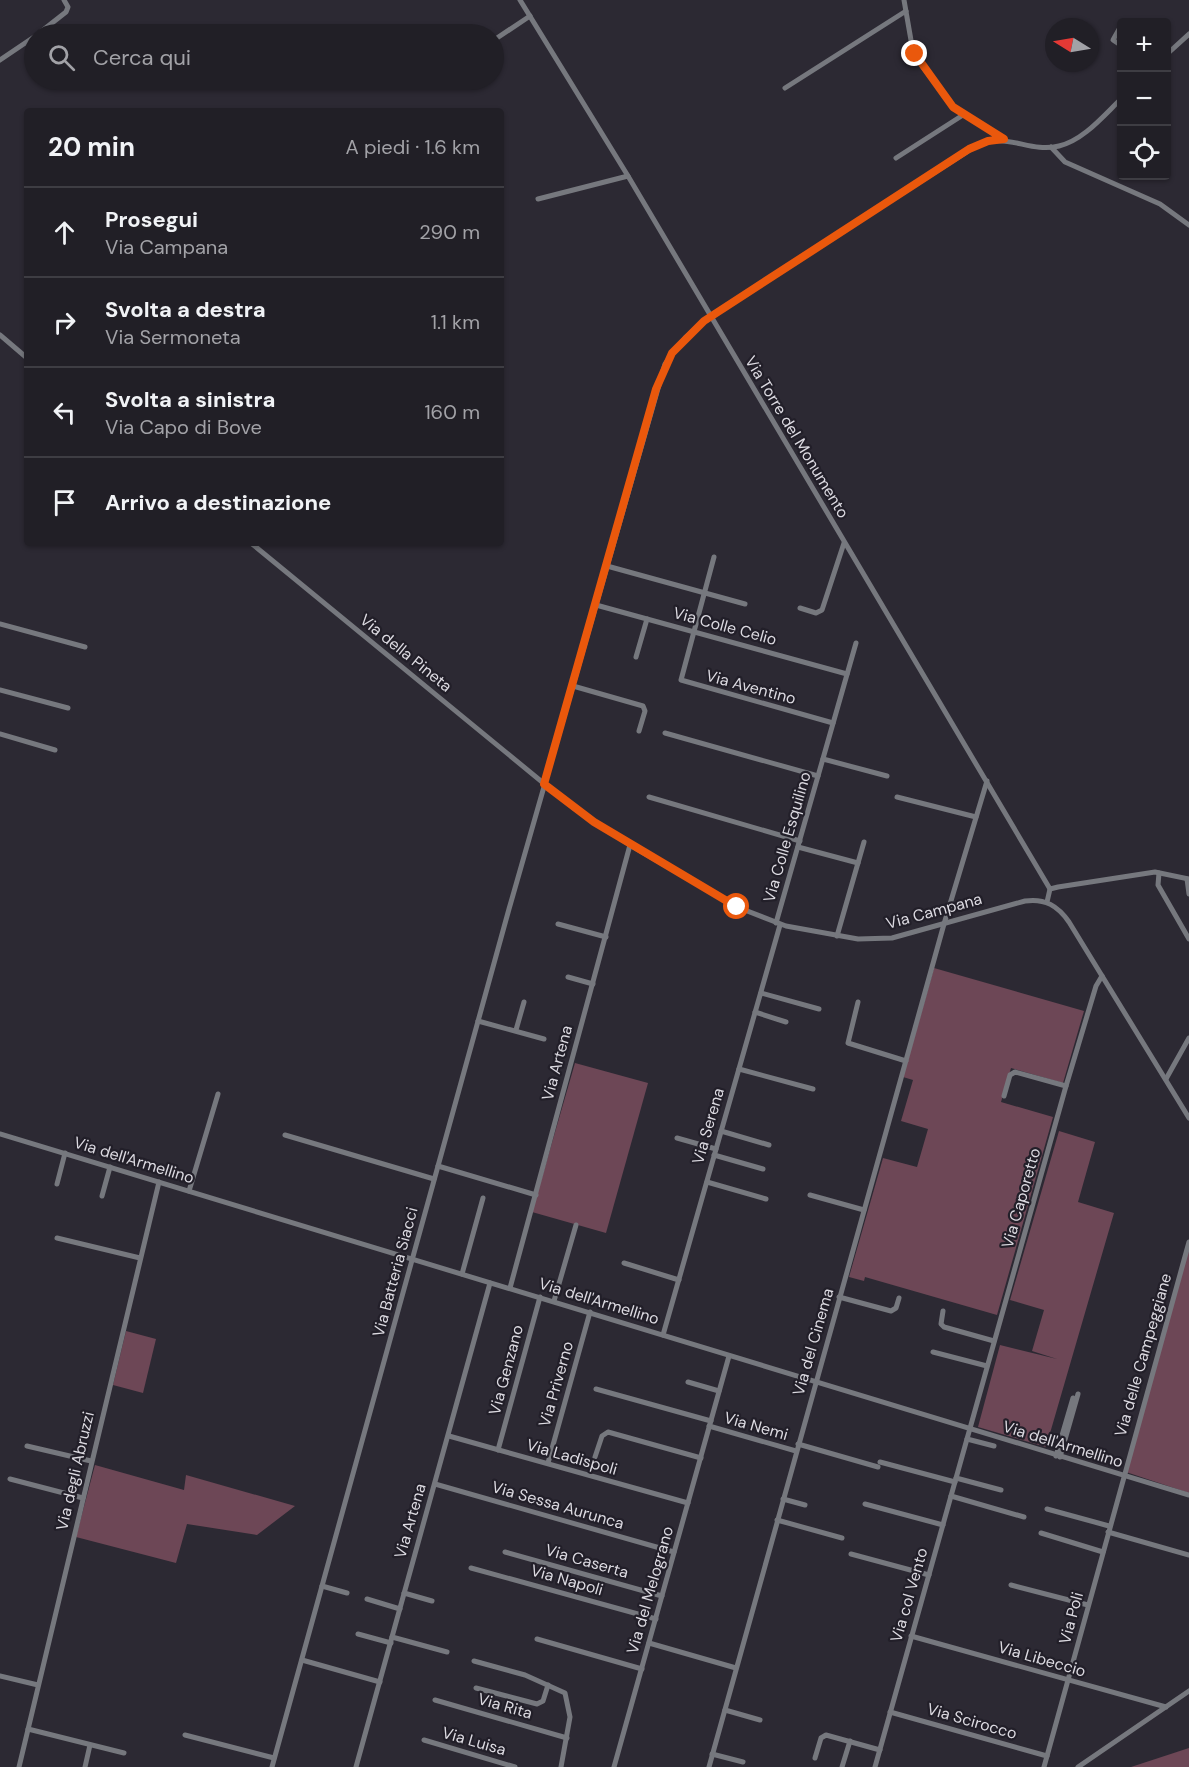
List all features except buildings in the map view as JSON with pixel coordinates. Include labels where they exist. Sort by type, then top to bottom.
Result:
[{"type":"street","points":[[52,24],[62,17],[68,7],[64,0]]},
{"type":"street","name":"Via Torre del Monumento","points":[[520,0],[628,176],[1050,889]]},
{"type":"street","points":[[904,0],[912,44],[918,60],[944,98],[963,115],[1004,139],[1052,147],[1079,137],[1117,103]]},
{"type":"street","points":[[785,87],[906,11]]},
{"type":"street","points":[[504,33],[530,16]]},
{"type":"street","points":[[1117,31],[1113,36],[1113,40],[1117,43]]},
{"type":"street","points":[[1171,51],[1189,34]]},
{"type":"street","points":[[0,60],[24,44]]},
{"type":"street","points":[[896,158],[963,115]]},
{"type":"street","name":"Via Batteria Siacci","points":[[272,1767],[544,784],[663,369],[677,346],[710,316],[969,149],[988,141],[1004,139]]},
{"type":"street","points":[[1052,147],[1065,162],[1162,205],[1189,225]]},
{"type":"street","points":[[538,199],[628,176]]},
{"type":"street","points":[[0,335],[24,355]]},
{"type":"street","points":[[800,608],[816,613],[822,610],[844,543]]},
{"type":"street","name":"Via della Pineta","points":[[255,546],[544,784]]},
{"type":"street","name":"Via Aventino","points":[[714,557],[680,676],[682,681],[833,723]]},
{"type":"street","points":[[607,566],[745,604]]},
{"type":"street","name":"Via Colle Celio","points":[[596,604],[847,674]]},
{"type":"street","points":[[636,657],[647,619]]},
{"type":"street","points":[[0,624],[85,647]]},
{"type":"street","name":"Via Colle Esquilino","points":[[778,924],[856,643]]},
{"type":"street","points":[[573,686],[643,706],[645,711],[639,731]]},
{"type":"street","points":[[0,690],[68,708]]},
{"type":"street","points":[[665,733],[818,776]]},
{"type":"street","points":[[0,734],[56,750]]},
{"type":"street","name":"Via Colle Esquilino","points":[[823,759],[887,776]]},
{"type":"street","name":"Via del Cinema","points":[[709,1767],[944,924],[987,781]]},
{"type":"street","name":"Via Campana","points":[[544,784],[590,819],[630,845],[741,909],[778,924],[867,940],[892,938],[1020,902],[1047,902]]},
{"type":"street","points":[[649,797],[858,863]]},
{"type":"street","points":[[897,797],[976,817]]},
{"type":"street","points":[[837,936],[864,842]]},
{"type":"street","name":"Via Artena","points":[[510,1288],[630,845]]},
{"type":"street","points":[[1159,873],[1159,886],[1189,939]]},
{"type":"street","points":[[1189,894],[1188,879],[1159,873],[1050,889],[1047,902],[1067,918],[1189,1118]]},
{"type":"street","points":[[558,924],[606,937]]},
{"type":"street","name":"Via Serena","points":[[663,1335],[778,924]]},
{"type":"street","name":"Via Caporetto","points":[[969,1430],[1066,1086],[1096,986],[1102,976]]},
{"type":"street","points":[[568,977],[593,984]]},
{"type":"street","points":[[760,993],[819,1010]]},
{"type":"street","points":[[516,1030],[524,1002]]},
{"type":"street","points":[[858,1002],[848,1043],[906,1061]]},
{"type":"street","points":[[755,1012],[786,1022]]},
{"type":"street","points":[[478,1021],[544,1039]]},
{"type":"street","points":[[1166,1079],[1189,1038]]},
{"type":"street","points":[[739,1069],[813,1089]]},
{"type":"street","points":[[1004,1095],[1010,1076],[1015,1072],[1066,1086]]},
{"type":"street","points":[[189,1191],[218,1094]]},
{"type":"street","points":[[721,1131],[769,1145]]},
{"type":"street","name":"Via dell'Armellino","points":[[0,1134],[1189,1495]]},
{"type":"street","points":[[285,1134],[434,1179]]},
{"type":"street","points":[[677,1138],[763,1169]]},
{"type":"street","points":[[57,1184],[65,1153]]},
{"type":"street","points":[[438,1166],[536,1195]]},
{"type":"street","points":[[102,1196],[110,1167]]},
{"type":"street","name":"Via degli Abruzzi","points":[[19,1767],[159,1182]]},
{"type":"street","points":[[707,1182],[766,1200]]},
{"type":"street","points":[[810,1195],[864,1210]]},
{"type":"street","points":[[462,1274],[483,1198]]},
{"type":"street","points":[[554,1301],[576,1225]]},
{"type":"street","points":[[57,1238],[140,1258]]},
{"type":"street","name":"Via delle Campeggiane","points":[[1123,1476],[1189,1242]]},
{"type":"street","points":[[624,1263],[679,1280]]},
{"type":"street","name":"Via Artena","points":[[356,1767],[490,1283]]},
{"type":"street","name":"Via Genzano","points":[[498,1450],[540,1297]]},
{"type":"street","points":[[839,1297],[891,1311],[896,1308],[899,1298]]},
{"type":"street","points":[[944,1311],[941,1324],[944,1328],[994,1341]]},
{"type":"street","name":"Via Priverno","points":[[548,1464],[590,1312]]},
{"type":"street","points":[[933,1352],[987,1366]]},
{"type":"street","name":"Via del Melograno","points":[[615,1767],[729,1356]]},
{"type":"street","points":[[688,1382],[719,1391]]},
{"type":"street","points":[[597,1389],[710,1424]]},
{"type":"street","points":[[1058,1457],[1078,1394]]},
{"type":"street","points":[[1058,1457],[1072,1398]]},
{"type":"street","name":"Via Nemi","points":[[710,1424],[796,1451]]},
{"type":"street","name":"Via col Vento","points":[[875,1767],[969,1430]]},
{"type":"street","points":[[595,1457],[601,1437],[608,1432],[700,1458]]},
{"type":"street","name":"Via Ladispoli","points":[[449,1436],[688,1503]]},
{"type":"street","points":[[967,1439],[994,1446]]},
{"type":"street","points":[[798,1444],[879,1465],[1001,1490]]},
{"type":"street","points":[[27,1446],[91,1461]]},
{"type":"street","name":"Via Poli","points":[[1044,1767],[1123,1476]]},
{"type":"street","points":[[10,1479],[82,1498]]},
{"type":"street","name":"Via Sessa Aurunca","points":[[435,1484],[674,1552]]},
{"type":"street","points":[[951,1496],[1024,1517]]},
{"type":"street","points":[[783,1499],[805,1505]]},
{"type":"street","points":[[865,1504],[943,1525]]},
{"type":"street","points":[[1047,1509],[1189,1555]]},
{"type":"street","points":[[777,1520],[842,1538]]},
{"type":"street","points":[[1041,1533],[1102,1551]]},
{"type":"street","name":"Via Caserta","points":[[505,1552],[662,1596]]},
{"type":"street","points":[[851,1554],[929,1575]]},
{"type":"street","name":"Via Napoli","points":[[471,1568],[656,1619]]},
{"type":"street","points":[[1011,1585],[1088,1605]]},
{"type":"street","points":[[322,1586],[347,1593]]},
{"type":"street","points":[[404,1593],[432,1600]]},
{"type":"street","points":[[367,1599],[400,1609]]},
{"type":"street","points":[[358,1634],[447,1652]]},
{"type":"street","name":"Via Libeccio","points":[[912,1636],[1166,1707]]},
{"type":"street","points":[[537,1639],[642,1669]]},
{"type":"street","points":[[649,1643],[736,1668]]},
{"type":"street","points":[[302,1660],[380,1682]]},
{"type":"street","points":[[474,1661],[521,1674],[561,1689],[567,1696],[571,1714],[561,1767]]},
{"type":"street","points":[[0,1676],[38,1685]]},
{"type":"street","points":[[476,1688],[537,1704],[543,1701],[548,1685]]},
{"type":"street","points":[[1078,1767],[1189,1691]]},
{"type":"street","name":"Via Rita","points":[[435,1700],[567,1738]]},
{"type":"street","points":[[725,1710],[760,1720]]},
{"type":"street","name":"Via Scirocco","points":[[890,1712],[1047,1756]]},
{"type":"street","points":[[28,1729],[124,1753]]},
{"type":"street","points":[[185,1735],[274,1758]]},
{"type":"street","points":[[815,1758],[820,1739],[825,1735],[880,1750]]},
{"type":"street","name":"Via Luisa","points":[[424,1740],[515,1767]]},
{"type":"street","points":[[843,1767],[850,1741]]},
{"type":"street","points":[[85,1767],[90,1745]]},
{"type":"street","points":[[712,1754],[743,1762]]},
{"type":"shaded area","points":[[934,968],[1084,1011],[1063,1083],[1011,1068],[1001,1102],[1053,1117],[997,1315],[865,1277],[864,1281],[849,1277],[883,1158],[917,1167],[928,1129],[901,1121],[913,1080],[903,1077]]},
{"type":"shaded area","points":[[575,1063],[648,1083],[606,1233],[532,1212]]},
{"type":"shaded area","points":[[1059,1131],[1095,1142],[1078,1202],[1114,1213],[1046,1447],[978,1427],[1000,1345],[1057,1359],[1032,1351],[1044,1310],[1010,1300]]},
{"type":"shaded area","points":[[1189,1247],[1189,1493],[1126,1472]]},
{"type":"shaded area","points":[[126,1331],[156,1339],[143,1393],[113,1385]]},
{"type":"shaded area","points":[[95,1465],[184,1490],[186,1475],[295,1506],[257,1535],[187,1524],[176,1563],[76,1537]]},
{"type":"shaded area","points":[[1189,1748],[1189,1767],[1131,1767]]},
{"type":"route","points":[[737,907],[630,845],[594,822],[544,784],[656,389],[664,366],[672,353],[710,316],[969,149],[988,141],[1004,139],[953,107],[944,98],[915,54]]}]
